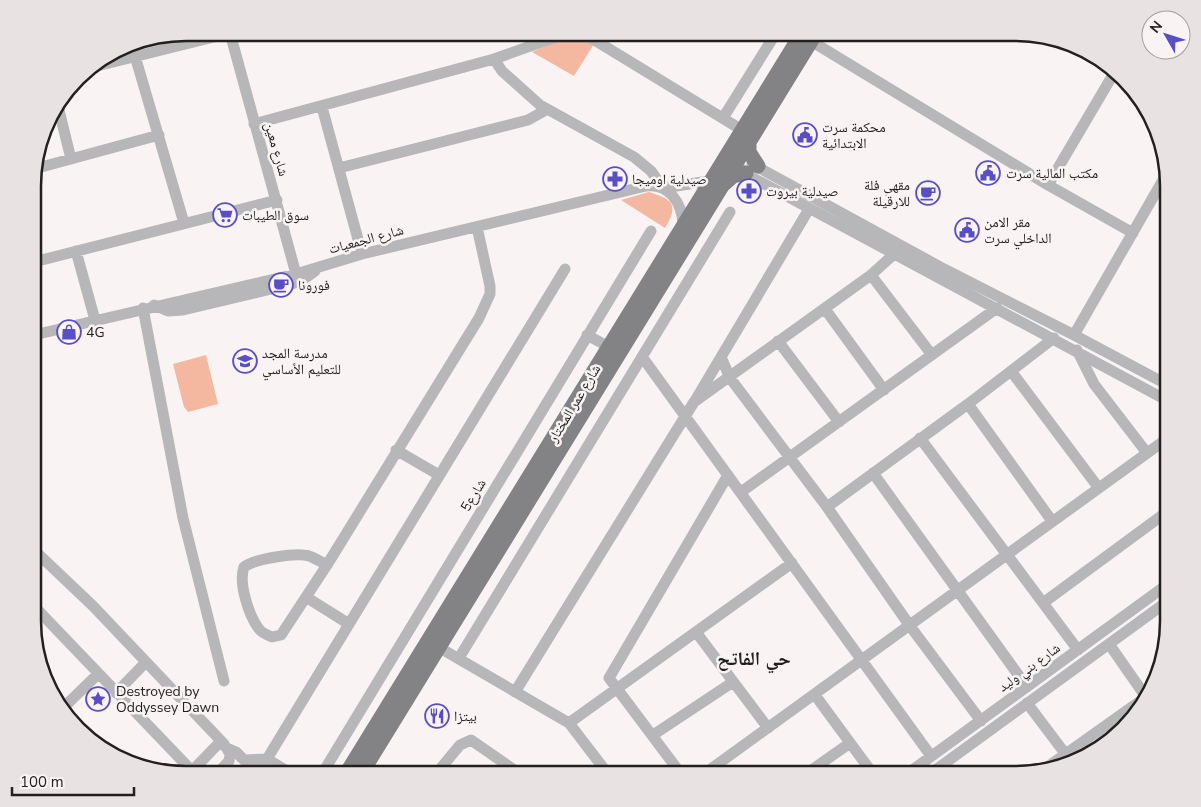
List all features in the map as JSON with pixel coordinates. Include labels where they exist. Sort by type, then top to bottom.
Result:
[{"type":"main road","points":[[366,766],[440,648],[714,184],[803,41]]},
{"type":"main road","points":[[714,184],[752,170],[745,135]]},
{"type":"main road","name":"شارع عمر المختار","points":[[351,766],[683,224],[714,184]]},
{"type":"street","points":[[112,62],[195,41]]},
{"type":"street","name":"شارع معين","points":[[232,41],[296,274]]},
{"type":"street","points":[[254,124],[494,59],[543,41]]},
{"type":"street","points":[[598,41],[723,118],[745,135]]},
{"type":"street","points":[[723,118],[770,41]]},
{"type":"street","points":[[818,41],[1048,185],[1133,233]]},
{"type":"street","points":[[136,56],[184,223]]},
{"type":"street","points":[[494,59],[502,71],[546,110],[634,156],[651,171],[663,188],[679,204],[683,224]]},
{"type":"street","points":[[1048,185],[1111,78]]},
{"type":"street","points":[[322,107],[362,254]]},
{"type":"street","points":[[339,168],[528,120],[546,110]]},
{"type":"street","points":[[60,115],[71,159]]},
{"type":"street","points":[[42,167],[158,135]]},
{"type":"street","points":[[730,159],[1159,396]]},
{"type":"street","points":[[752,170],[809,209],[893,255],[941,274],[1074,335],[1159,381]]},
{"type":"street","name":"شارع الجمعيات","points":[[41,333],[296,274],[362,254],[646,186],[663,188],[714,184]]},
{"type":"street","points":[[1074,335],[1159,187]]},
{"type":"street","points":[[41,260],[277,200]]},
{"type":"street","points":[[515,692],[694,402],[809,209]]},
{"type":"street","points":[[459,658],[730,212]]},
{"type":"street","points":[[327,565],[308,556],[300,555],[254,561],[244,567],[243,585],[252,618],[264,634],[272,637],[281,635],[327,565],[396,450],[479,318],[490,294],[477,227]]},
{"type":"street","name":"شارع5","points":[[327,766],[651,231]]},
{"type":"street","points":[[76,251],[95,320]]},
{"type":"street","points":[[694,402],[825,309],[871,275],[893,255]]},
{"type":"street","points":[[224,681],[183,518],[149,307],[173,311],[192,308],[292,284],[304,279],[318,267]]},
{"type":"street","points":[[267,759],[565,269]]},
{"type":"street","points":[[871,275],[932,355]]},
{"type":"street","points":[[741,492],[997,308]]},
{"type":"street","points":[[825,309],[884,390]]},
{"type":"street","points":[[587,336],[609,347]]},
{"type":"street","points":[[827,507],[968,404],[1054,338]]},
{"type":"street","points":[[778,341],[839,422]]},
{"type":"street","points":[[1076,350],[1094,384],[1147,453]]},
{"type":"street","points":[[720,357],[730,378],[788,458],[827,507],[910,626],[981,721]]},
{"type":"street","points":[[643,358],[931,756]]},
{"type":"street","points":[[1011,371],[1098,487]]},
{"type":"street","points":[[1136,383],[1143,372]]},
{"type":"street","points":[[968,404],[1052,521]]},
{"type":"street","points":[[920,438],[1005,555],[1044,603],[1078,650]]},
{"type":"street","points":[[716,765],[1159,444]]},
{"type":"street","points":[[396,450],[439,475]]},
{"type":"street","points":[[873,474],[1027,687]]},
{"type":"street","points":[[675,765],[609,678],[728,475]]},
{"type":"street","points":[[1044,603],[1159,518]]},
{"type":"street","points":[[41,557],[93,606],[229,750],[236,752],[244,760],[267,759],[278,766]]},
{"type":"street","points":[[569,723],[792,563]]},
{"type":"street","name":"شارع بني وليد","points":[[919,765],[1159,591]]},
{"type":"street","points":[[306,597],[349,624]]},
{"type":"street","name":"شارع بني وليد","points":[[942,765],[1159,608]]},
{"type":"street","points":[[41,613],[187,766]]},
{"type":"street","points":[[696,632],[768,728]]},
{"type":"street","points":[[1109,644],[1142,691]]},
{"type":"street","points":[[440,648],[569,723],[602,766]]},
{"type":"street","points":[[116,693],[146,662]]},
{"type":"street","points":[[68,704],[98,674]]},
{"type":"street","points":[[653,735],[733,682]]},
{"type":"street","points":[[815,695],[866,765]]},
{"type":"street","points":[[1027,703],[1067,756]]},
{"type":"street","points":[[1074,753],[1117,723]]},
{"type":"street","points":[[200,766],[221,740]]},
{"type":"street","points":[[443,766],[460,745],[471,740],[509,766]]},
{"type":"street","points":[[818,765],[850,743]]},
{"type":"street","points":[[224,766],[229,761],[229,750]]},
{"type":"shaded area","points":[[557,41],[590,41],[594,44],[574,76],[532,52]]},
{"type":"shaded area","points":[[649,192],[664,197],[671,204],[672,214],[665,228],[621,200]]},
{"type":"shaded area","points":[[206,355],[218,404],[188,412],[184,407],[173,364]]},
{"type":"shaded area","points":[[262,759],[274,766],[243,766],[248,761]]},
{"type":"place","name":"محكمة سرت الابتدائية","points":[[805,135]]},
{"type":"place","name":"مكتب المالية سرت","points":[[988,173]]},
{"type":"place","name":"صيدلية اوميجا","points":[[615,179]]},
{"type":"place","name":"صيدلية بيروت","points":[[749,191]]},
{"type":"place","name":"مقهي فلة للارقيلة","points":[[928,193]]},
{"type":"place","name":"سوق الطيبات","points":[[225,215]]},
{"type":"place","name":"مقر الامن الداخلي سرت","points":[[967,230]]},
{"type":"place","name":"فورونا","points":[[281,285]]},
{"type":"place","name":"4G","points":[[69,332]]},
{"type":"place","name":"مدرسة المجد للتعليم الأساسي","points":[[245,361]]},
{"type":"place","name":"Destroyed by Oddyssey Dawn","points":[[98,699]]},
{"type":"place","name":"بيتزا","points":[[437,716]]},
{"type":"district","name":"حي الفاتح","points":[[754,658]]}]
